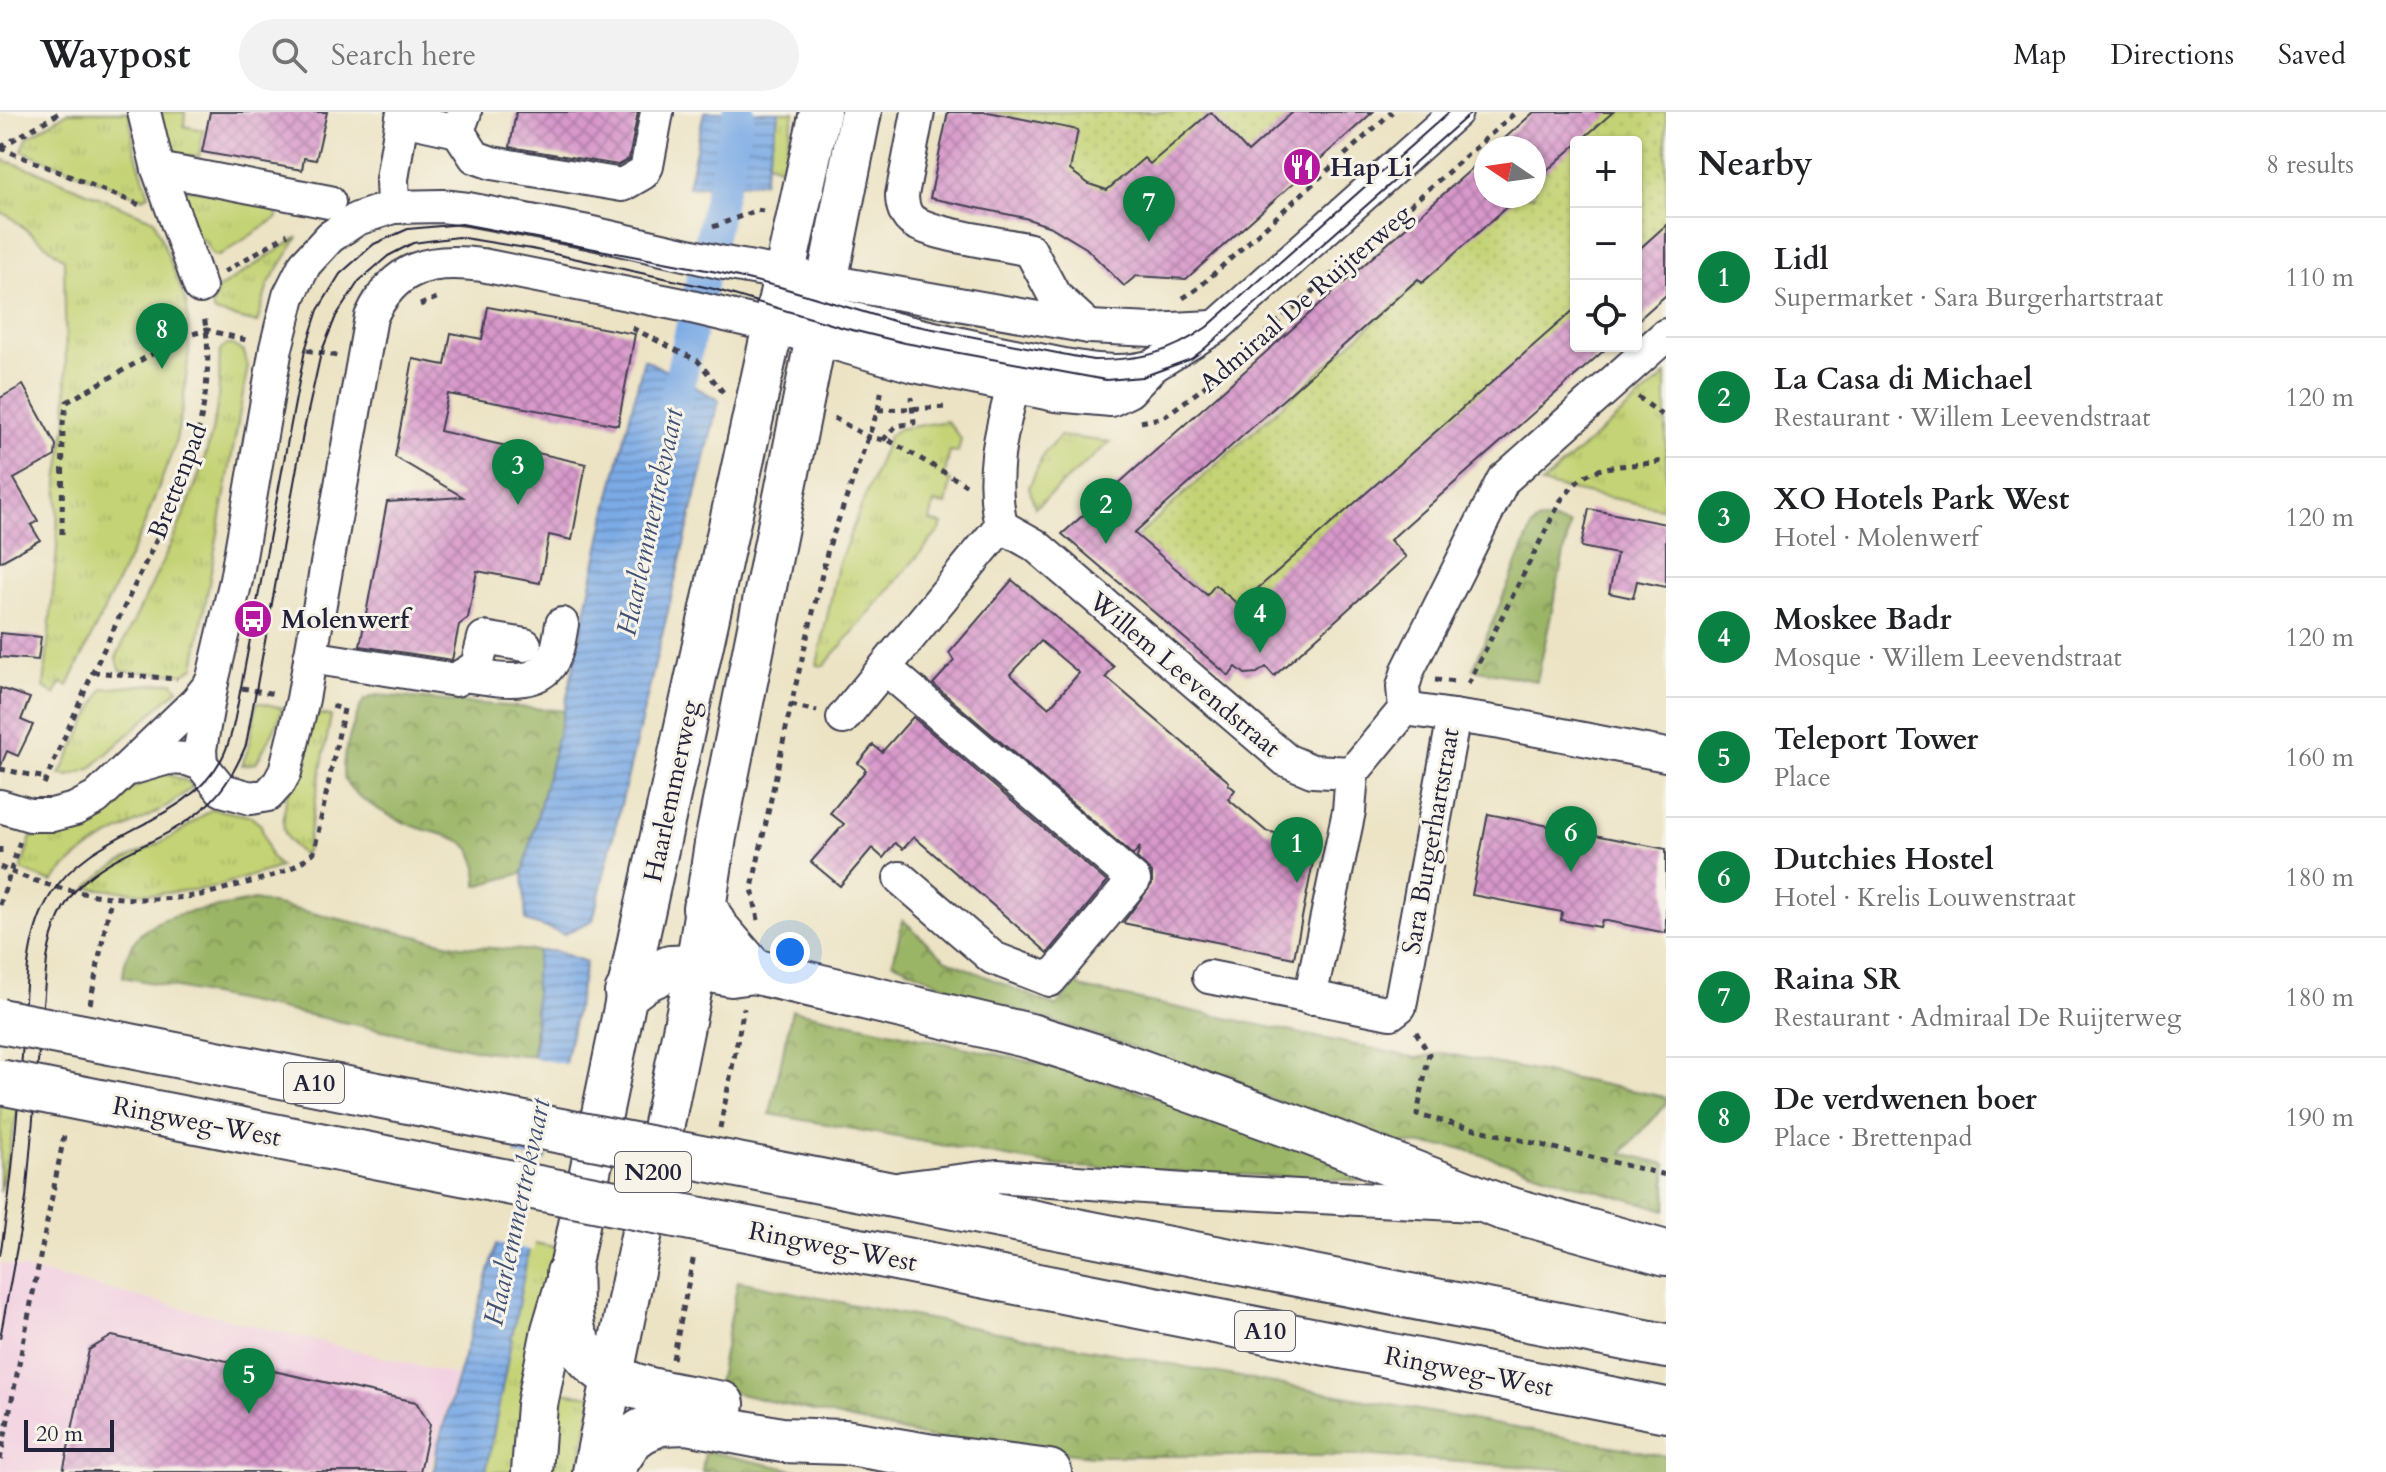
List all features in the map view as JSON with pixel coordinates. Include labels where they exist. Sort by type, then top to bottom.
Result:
[{"type":"highway","points":[[705,908],[715,927],[753,971]]},
{"type":"highway","name":"A10","points":[[627,993],[644,980],[670,968],[696,967],[731,974],[753,971],[943,1014],[1107,1060],[1308,1132],[1501,1207],[1666,1253]]},
{"type":"highway","name":"A10","points":[[0,1021],[1666,1346]]},
{"type":"highway","name":"Ringweg-West","points":[[0,1082],[1666,1410]]},
{"type":"highway","points":[[569,1273],[572,1326],[576,1340],[589,1359],[611,1376],[652,1389],[773,1417],[844,1442]]},
{"type":"highway","points":[[609,1472],[632,1438],[660,1423],[706,1424],[782,1440],[844,1442],[1049,1472]]},
{"type":"main road","name":"Haarlemmerweg","points":[[532,1472],[537,1405],[552,1330],[569,1273],[639,936],[820,112]]},
{"type":"main road","name":"Haarlemmerweg","points":[[593,1472],[696,967],[716,837],[861,112]]},
{"type":"street","points":[[144,112],[158,169],[200,287]]},
{"type":"street","points":[[393,207],[392,179],[402,115],[461,122],[475,157],[492,163],[622,185],[643,173],[647,166],[657,112]]},
{"type":"street","points":[[918,112],[902,195],[902,204],[913,222],[940,231],[1030,250],[1054,295],[1089,327]]},
{"type":"street","name":"Admiraal De Ruijterweg","points":[[822,311],[910,365],[1009,400],[1056,395],[1111,400],[1129,391],[1153,366],[1216,327],[1456,112]]},
{"type":"street","points":[[158,169],[329,202]]},
{"type":"street","points":[[201,764],[200,749],[212,682],[236,580],[276,348],[289,296],[305,264],[330,237],[357,219],[393,207],[468,209],[706,259],[777,299],[822,311]]},
{"type":"street","points":[[126,770],[168,758],[187,759],[201,764],[222,790],[251,798],[268,795],[279,783],[285,772],[310,657],[371,317],[380,298],[395,281],[413,268],[458,262],[696,308],[777,299],[822,311]]},
{"type":"street","name":"Admiraal De Ruijterweg","points":[[822,311],[1152,330],[1216,327]]},
{"type":"street","name":"Admiraal De Ruijterweg","points":[[822,311],[895,331],[1075,366],[1136,371],[1153,366]]},
{"type":"street","name":"Sara Burgerhartstraat","points":[[1400,1006],[1454,716],[1405,709],[1403,687],[1408,670],[1503,480],[1666,335]]},
{"type":"street","points":[[843,718],[885,668],[999,515],[995,470],[1009,400]]},
{"type":"street","name":"Willem Leevendstraat","points":[[999,515],[1286,760],[1312,771],[1352,773]]},
{"type":"street","points":[[463,675],[530,679],[547,669],[555,655],[562,624]]},
{"type":"street","points":[[310,657],[456,680],[477,666],[484,638],[525,645]]},
{"type":"street","points":[[885,668],[1134,880],[1050,980],[993,958],[900,878]]},
{"type":"street","points":[[15,810],[52,815],[75,809],[96,798],[196,702],[212,682]]},
{"type":"street","points":[[1310,998],[1349,811],[1352,773],[1405,709]]},
{"type":"street","points":[[1454,716],[1666,755]]},
{"type":"street","points":[[1209,977],[1391,1013],[1400,1006]]},
{"type":"street","name":"A10","points":[[877,1192],[997,1176],[1184,1190],[1501,1207]]},
{"type":"path","points":[[0,148],[61,112]]},
{"type":"path","points":[[1177,301],[1197,289],[1392,112]]},
{"type":"path","name":"Admiraal De Ruijterweg","points":[[1164,417],[1203,388],[1516,112]]},
{"type":"path","points":[[0,148],[178,220]]},
{"type":"path","name":"Brettenpad","points":[[0,769],[46,778],[179,493],[201,427],[206,396],[209,364],[200,287]]},
{"type":"path","points":[[410,314],[418,306],[446,294]]},
{"type":"path","points":[[627,326],[698,361]]},
{"type":"path","points":[[62,534],[63,423],[67,402],[182,337],[207,330],[276,348],[362,361]]},
{"type":"path","points":[[753,971],[760,927],[752,888],[767,811],[828,549],[878,410],[1009,400]]},
{"type":"path","points":[[802,411],[832,417],[868,437],[890,441],[999,515]]},
{"type":"path","points":[[1468,684],[1561,500],[1583,477],[1609,466],[1649,465],[1666,460]]},
{"type":"path","points":[[0,867],[56,887],[111,898],[195,896],[263,879],[301,865],[314,852],[344,709]]},
{"type":"path","points":[[0,905],[9,871],[15,810]]},
{"type":"path","points":[[0,847],[0,854]]},
{"type":"path","points":[[89,1007],[111,898]]},
{"type":"path","points":[[1400,1006],[1429,1054],[1417,1115],[1666,1175]]},
{"type":"path","points":[[0,1460],[68,1117]]},
{"type":"shaded area","points":[[0,1263],[456,1375],[429,1472],[0,1472]]},
{"type":"green space","points":[[68,112],[129,112],[135,151],[149,195],[142,198],[22,151],[27,138]]},
{"type":"green space","points":[[160,112],[185,112],[184,126],[203,130],[199,157],[178,154],[171,141],[163,141]]},
{"type":"green space","points":[[779,112],[794,112],[782,168],[767,163]]},
{"type":"green space","points":[[989,112],[1321,112],[1183,236],[976,173]]},
{"type":"green space","points":[[1607,112],[1666,112],[1666,256],[1642,278],[1642,136],[1580,136]]},
{"type":"green space","points":[[1570,145],[1570,341],[1250,626],[1132,541],[1501,208],[1546,208],[1546,167]]},
{"type":"green space","points":[[0,159],[154,220],[187,305],[189,350],[175,445],[142,530],[68,686],[61,683],[55,695],[44,687],[57,548],[58,482],[67,420],[64,259],[0,212]]},
{"type":"green space","points":[[181,188],[277,203],[277,218],[219,256],[213,255],[203,239],[195,240]]},
{"type":"green space","points":[[298,237],[268,285],[257,323],[214,312],[212,307],[218,289]]},
{"type":"green space","points":[[226,345],[233,345],[244,352],[248,366],[194,667],[184,674],[121,671],[116,658],[175,535],[201,470],[217,406],[220,350]]},
{"type":"green space","points":[[1666,375],[1666,509],[1541,484]]},
{"type":"green space","points":[[947,421],[961,439],[958,452],[950,451],[944,477],[951,481],[946,505],[934,503],[930,521],[942,524],[940,530],[824,666],[817,665],[838,565],[889,436],[898,429]]},
{"type":"green space","points":[[1060,436],[1110,442],[1035,508],[1029,487],[1044,453]]},
{"type":"green space","points":[[1538,521],[1570,525],[1537,681],[1473,669],[1532,527]]},
{"type":"green space","points":[[173,682],[178,689],[90,769],[69,776],[60,775],[103,689]]},
{"type":"green space","points":[[376,695],[564,711],[523,873],[477,886],[475,859],[466,845],[388,815],[365,801],[348,785],[343,770],[349,738],[364,700]]},
{"type":"green space","points":[[257,702],[283,708],[256,763],[242,765],[248,749]]},
{"type":"green space","points":[[306,712],[331,716],[303,855],[287,837],[284,820]]},
{"type":"green space","points":[[166,774],[187,781],[193,787],[162,809],[90,848],[64,868],[52,882],[21,870],[31,837],[73,830],[89,822],[131,790]]},
{"type":"green space","points":[[212,809],[250,816],[261,825],[270,856],[280,867],[211,888],[156,894],[88,888],[107,871],[175,835]]},
{"type":"green space","points":[[254,900],[460,946],[538,951],[533,1056],[484,1051],[123,977],[128,954],[138,937],[153,925],[191,912]]},
{"type":"green space","points":[[903,920],[945,959],[1057,1007],[1075,983],[1083,988],[1417,1058],[1443,1053],[1666,1097],[1666,1105],[1622,1153],[1666,1164],[1666,1210],[1460,1148],[1386,1142],[1123,1044],[958,992],[893,962]]},
{"type":"green space","points":[[792,1010],[1069,1070],[1246,1125],[1391,1182],[1057,1166],[770,1114]]},
{"type":"green space","points":[[20,1099],[0,1192],[0,1101]]},
{"type":"green space","points":[[530,1242],[564,1249],[517,1472],[486,1472]]},
{"type":"green space","points":[[738,1281],[1666,1456],[1666,1472],[1602,1472],[1374,1456],[1092,1456],[935,1439],[717,1389]]},
{"type":"green space","points":[[560,1392],[593,1396],[578,1472],[546,1472]]},
{"type":"green space","points":[[705,1451],[804,1472],[702,1472]]},
{"type":"water","points":[[704,112],[779,112],[763,182],[688,187]]},
{"type":"water","points":[[644,359],[719,400],[593,920],[564,934],[526,921],[523,873],[564,711],[610,496]]},
{"type":"water","points":[[538,951],[555,951],[586,962],[486,1472],[434,1472],[437,1448],[503,1223],[536,1039],[535,975]]},
{"type":"pier","points":[[529,1057],[569,1065],[550,1157],[512,1149]]},
{"type":"pier","points":[[511,1154],[549,1162],[533,1251],[493,1243]]},
{"type":"building","points":[[210,112],[327,112],[316,160],[304,158],[302,170],[202,152]]},
{"type":"building","points":[[516,112],[638,112],[629,159],[618,165],[510,147]]},
{"type":"building","points":[[948,112],[988,112],[1078,130],[1070,170],[1089,184],[1107,190],[1144,158],[1150,164],[1211,112],[1248,152],[1293,112],[1373,112],[1186,279],[1136,276],[1124,286],[1086,248],[1051,227],[1025,218],[930,198]]},
{"type":"building","points":[[1534,112],[1613,112],[1586,136],[1570,136],[1570,150],[1546,171],[1546,136],[1507,136]]},
{"type":"building","points":[[1474,167],[1474,208],[1506,208],[1422,283],[1418,279],[1134,533],[1207,595],[1215,585],[1239,605],[1570,313],[1570,352],[1602,352],[1390,540],[1406,557],[1274,676],[1266,667],[1257,673],[1245,674],[1236,667],[1229,676],[1062,534]]},
{"type":"building","points":[[1666,225],[1666,295],[1642,317],[1642,280],[1642,247]]},
{"type":"building","points":[[488,307],[635,334],[618,425],[448,394],[440,431],[586,464],[572,540],[549,535],[540,583],[477,571],[468,618],[459,625],[452,660],[360,646],[387,502],[463,497],[395,457],[413,359],[445,365],[451,333],[482,339]]},
{"type":"building","points":[[23,385],[56,445],[55,456],[14,479],[38,521],[31,525],[40,540],[0,562],[0,398]]},
{"type":"building","points":[[1589,509],[1666,524],[1666,587],[1637,581],[1633,598],[1609,593],[1617,554],[1581,547]]},
{"type":"building","points":[[1012,580],[1114,667],[1106,677],[1229,782],[1235,790],[1228,799],[1266,831],[1317,842],[1294,958],[1123,923],[1152,884],[1152,873],[1137,858],[1140,847],[1133,855],[933,684],[954,661],[949,653]],"holes":[[[1041,641],[1079,673],[1049,708],[1010,674]]]},
{"type":"building","points":[[0,633],[41,637],[38,660],[0,657]]},
{"type":"building","points":[[0,688],[30,698],[21,720],[33,725],[18,756],[7,751],[0,768]]},
{"type":"building","points":[[913,717],[1107,882],[1048,953],[914,837],[903,849],[895,843],[883,858],[872,848],[840,886],[811,862],[844,824],[830,813],[866,770],[858,763],[873,745],[882,752]]},
{"type":"building","points":[[1488,814],[1666,849],[1666,933],[1602,920],[1600,927],[1561,920],[1562,912],[1472,895]]},
{"type":"building","points":[[112,1336],[416,1402],[430,1425],[420,1472],[63,1472],[89,1350]]},
{"type":"waterway","name":"Haarlemmertrekvaart","points":[[671,421],[739,112]]},
{"type":"tram line","points":[[0,1255],[13,1156],[27,973],[34,933],[41,914],[68,873],[89,855],[185,799],[206,781],[222,758],[236,714],[305,350],[318,310],[340,274],[374,244],[408,229],[462,224],[717,272],[780,287],[897,322],[1093,360],[1125,359],[1153,354],[1180,344],[1207,327],[1449,112]]},
{"type":"tram line","points":[[0,1338],[26,1199],[47,959],[56,924],[70,898],[88,878],[181,825],[205,807],[224,786],[238,762],[246,745],[303,434],[321,353],[336,316],[359,281],[388,256],[413,243],[458,237],[532,249],[714,289],[905,343],[1106,380],[1142,377],[1191,359],[1203,350],[1472,112]]},
{"type":"place","name":"Hap Li","points":[[1302,167]]},
{"type":"place","name":"Raina SR","points":[[1149,242]]},
{"type":"place","name":"De verdwenen boer","points":[[162,369]]},
{"type":"place","name":"XO Hotels Park West","points":[[518,505]]},
{"type":"place","name":"La Casa di Michael","points":[[1106,544]]},
{"type":"place","name":"Molenwerf","points":[[253,619]]},
{"type":"place","name":"Moskee Badr","points":[[1260,653]]},
{"type":"place","name":"Dutchies Hostel","points":[[1571,872]]},
{"type":"place","name":"Lidl","points":[[1297,883]]},
{"type":"place","name":"Teleport Tower","points":[[249,1414]]}]
